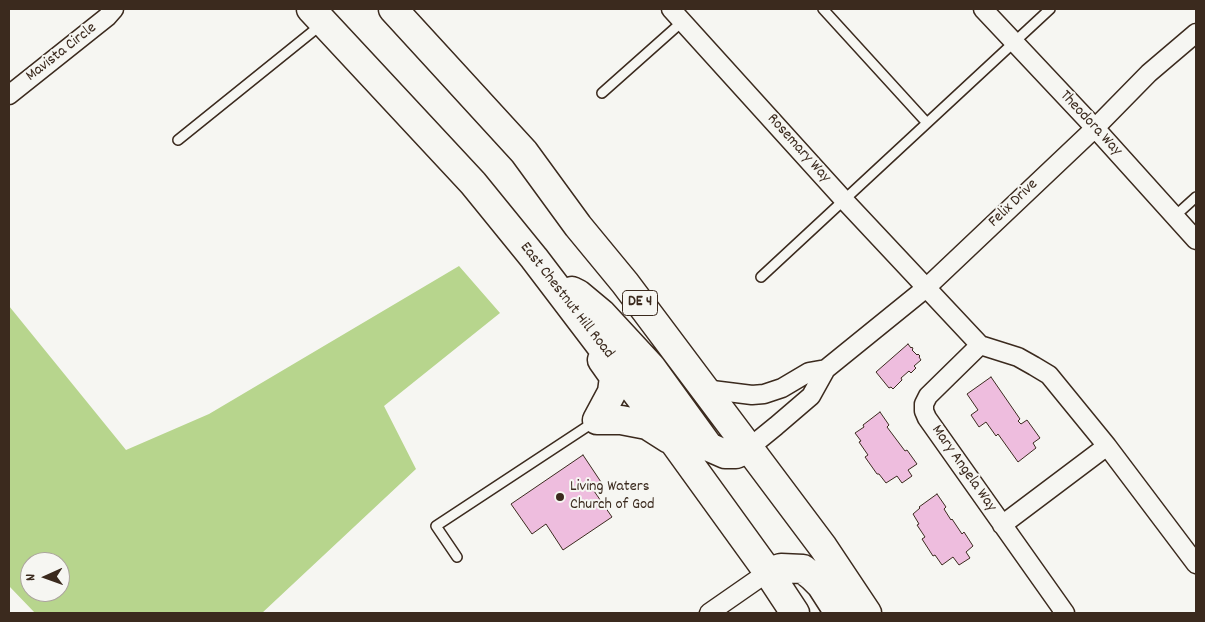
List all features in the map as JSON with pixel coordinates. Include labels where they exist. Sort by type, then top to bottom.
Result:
[{"type":"main road","name":"DE 4","points":[[393,9],[524,152],[578,226],[625,283],[823,547],[867,613]]},
{"type":"main road","name":"East Chestnut Hill Road","points":[[318,16],[473,183],[552,282],[674,442],[796,613]]},
{"type":"main road","points":[[552,282],[569,314],[614,377],[612,392],[597,420],[621,420],[647,425],[674,442]]},
{"type":"main road","points":[[552,282],[578,294],[602,314],[628,341],[651,367],[709,447],[725,454],[736,454],[749,448]]},
{"type":"main road","points":[[768,572],[781,568],[803,569],[821,585],[839,613]]},
{"type":"street","name":"Mavista Circle","points":[[9,95],[107,17],[114,9]]},
{"type":"street","name":"Theodora Way","points":[[983,9],[1095,128],[1196,240]]},
{"type":"street","name":"Rosemary Way","points":[[677,15],[926,288]]},
{"type":"street","name":"Felix Drive","points":[[749,448],[811,396],[826,369],[926,288],[1095,128],[1149,73],[1196,33]]},
{"type":"street","points":[[926,288],[980,345],[1018,357],[1049,375],[1107,446],[1196,564]]},
{"type":"street","name":"Mary Angela Way","points":[[980,345],[928,396],[924,404],[924,411],[927,418],[1065,613]]},
{"type":"street","name":"Felix Drive","points":[[704,389],[738,394],[764,394],[782,388],[809,372],[826,369]]},
{"type":"street","points":[[1002,525],[1107,446]]},
{"type":"street","points":[[709,613],[768,572]]},
{"type":"lane","points":[[823,9],[927,123]]},
{"type":"lane","points":[[761,277],[1050,9]]},
{"type":"lane","points":[[602,93],[677,15]]},
{"type":"lane","points":[[178,140],[318,16]]},
{"type":"lane","points":[[1175,216],[1196,197]]},
{"type":"lane","points":[[457,557],[436,526],[597,420]]},
{"type":"green space","points":[[459,266],[500,313],[384,406],[416,469],[262,613],[35,613],[24,602],[70,602],[70,552],[20,552],[20,597],[9,586],[9,306],[126,450],[209,414]]},
{"type":"building","points":[[908,344],[920,356],[921,360],[914,366],[916,368],[901,378],[902,380],[893,389],[889,388],[876,372]]},
{"type":"building","points":[[991,377],[1020,419],[1018,421],[1021,424],[1027,420],[1040,438],[1033,443],[1036,448],[1018,462],[998,434],[996,436],[986,422],[979,427],[971,415],[978,410],[967,394]]},
{"type":"building","points":[[880,412],[889,425],[887,427],[917,464],[908,470],[912,476],[902,483],[897,476],[886,483],[877,474],[865,457],[868,455],[855,433]]},
{"type":"building","name":"Living Waters Church of God","points":[[583,455],[603,485],[594,491],[612,517],[563,550],[546,524],[532,534],[511,504]]},
{"type":"building","points":[[937,494],[946,507],[944,509],[951,520],[962,534],[964,532],[973,546],[966,552],[970,558],[959,565],[953,557],[942,565],[935,555],[933,556],[922,539],[925,537],[917,525],[919,524],[913,514],[919,507]]},
{"type":"place","name":"Living Waters Church of God","points":[[560,497]]}]
